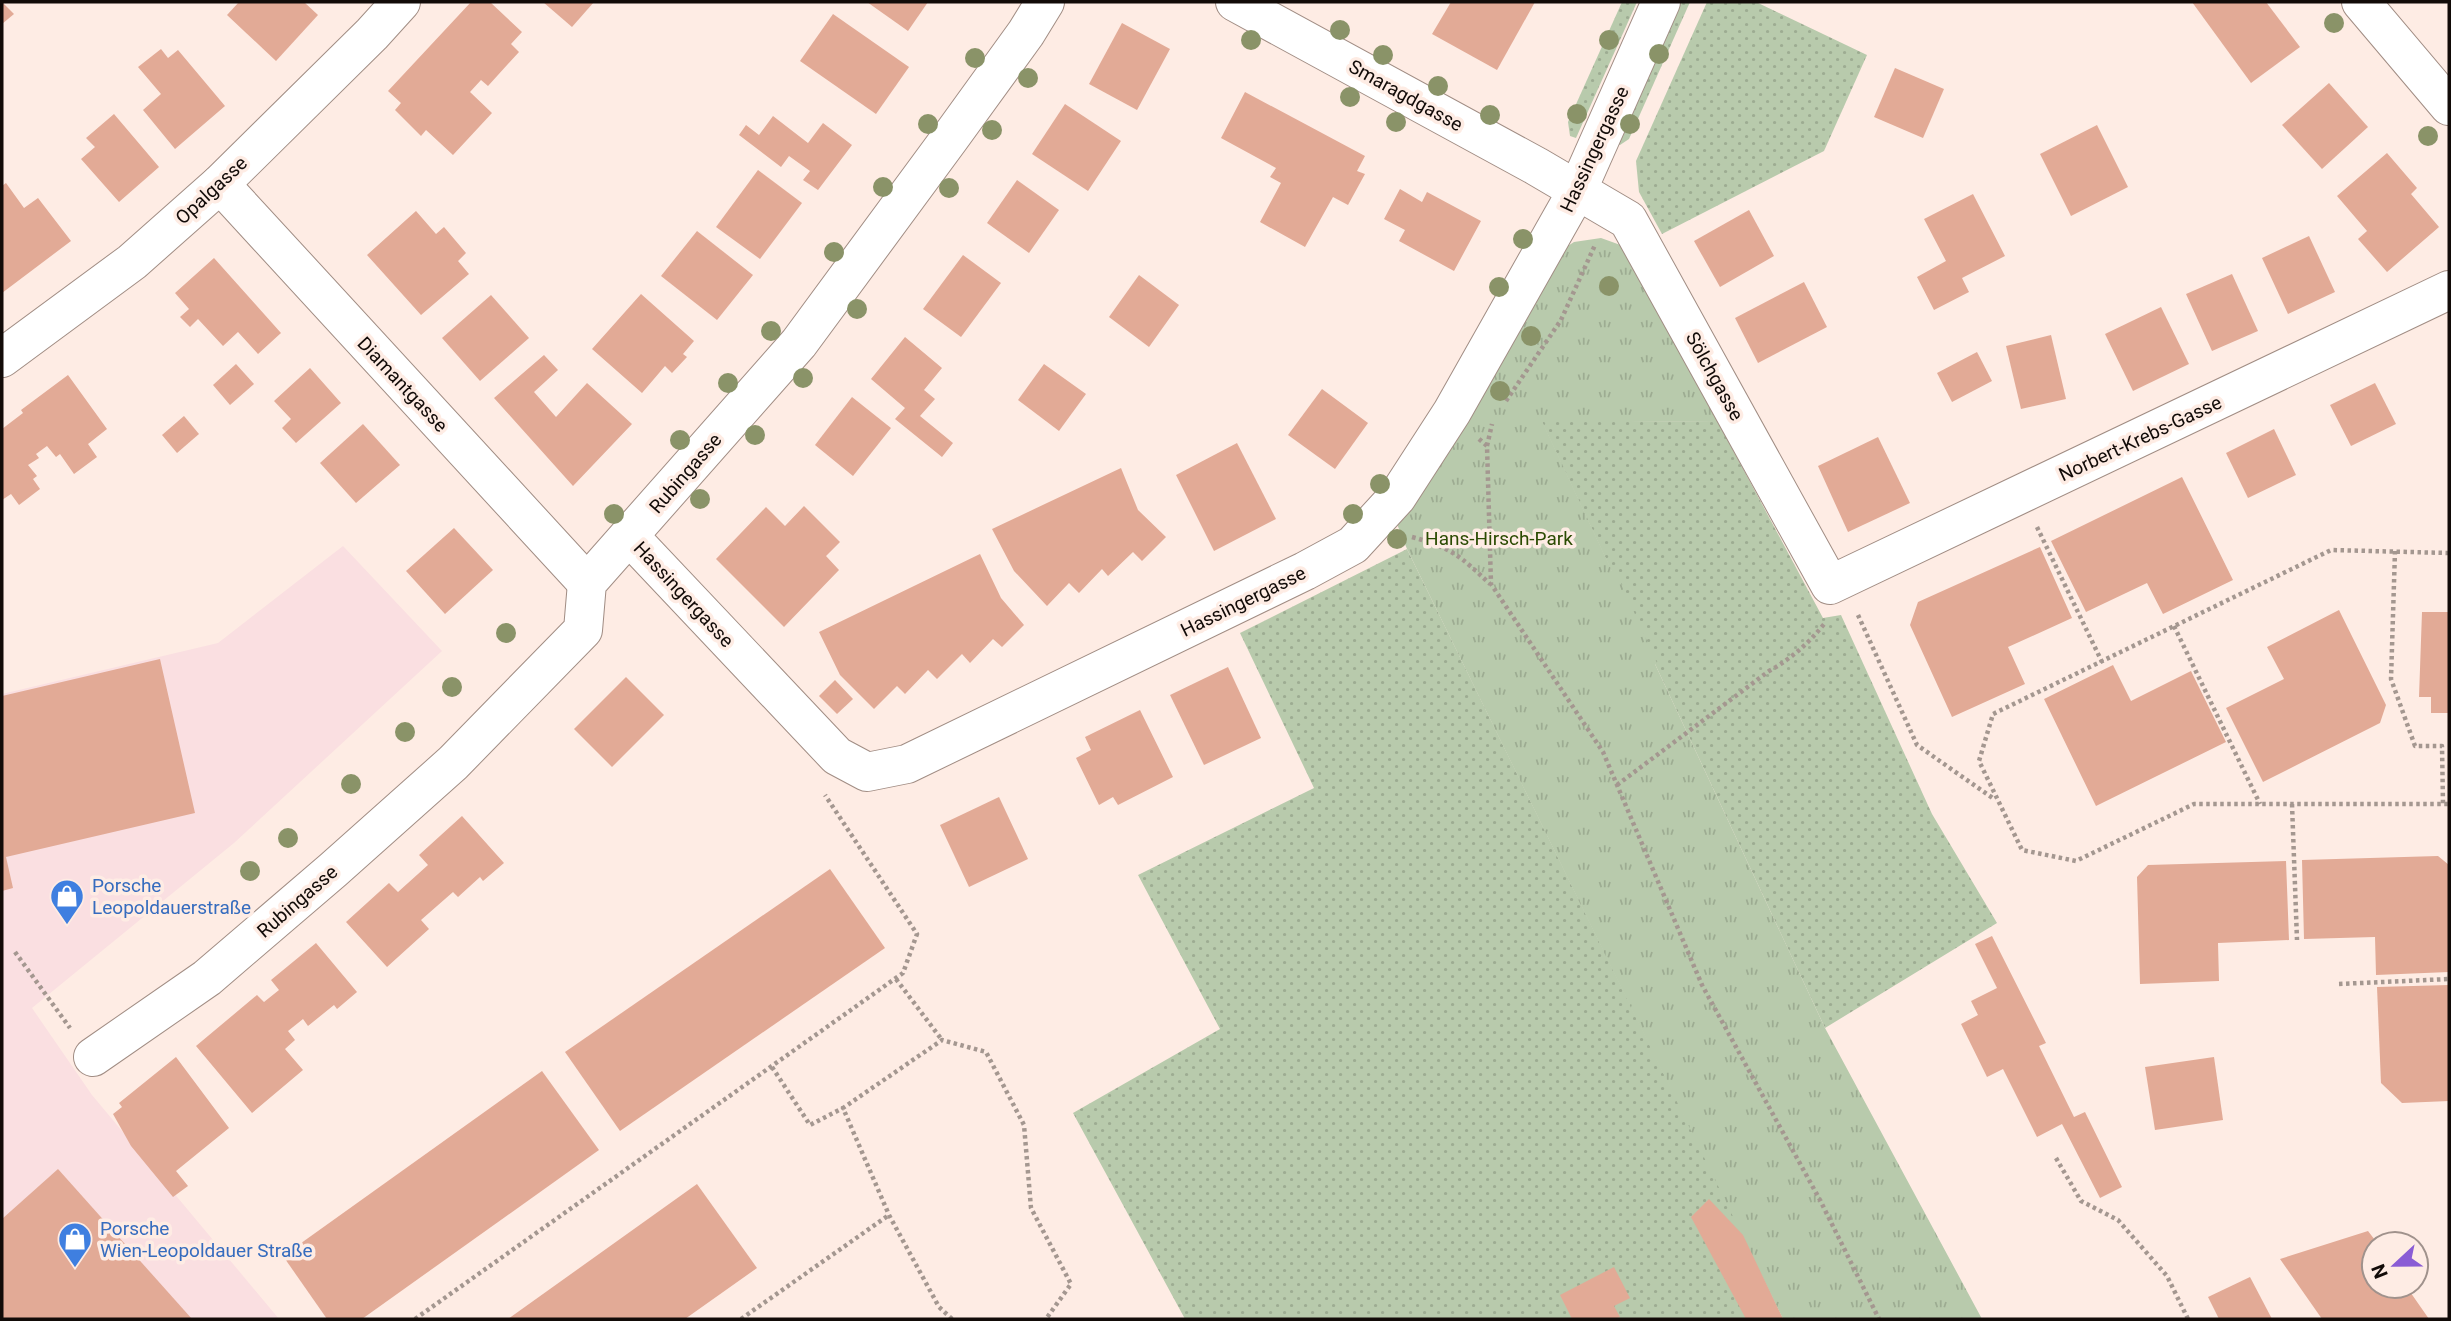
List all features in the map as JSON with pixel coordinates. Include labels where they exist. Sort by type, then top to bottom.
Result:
[{"type":"street","name":"Opalgasse","points":[[2,358],[132,262],[219,184],[372,34],[401,2]]},
{"type":"street","name":"Rubingasse","points":[[93,1058],[207,978],[453,763],[583,630],[587,583],[799,343],[981,96],[1045,2]]},
{"type":"street","name":"Smaragdgasse","points":[[1235,2],[1577,189]]},
{"type":"street","name":"Hassingergasse","points":[[630,537],[837,756],[867,772],[907,764],[1306,572],[1353,545],[1397,497],[1452,412],[1577,189],[1661,2]]},
{"type":"street","points":[[2361,2],[2449,106]]},
{"type":"street","name":"Diamantgasse","points":[[219,184],[587,583]]},
{"type":"street","name":"Sölchgasse","points":[[1577,189],[1628,220],[1828,603]]},
{"type":"street","name":"Norbert-Krebs-Gasse","points":[[1828,603],[2021,494],[2449,290]]},
{"type":"path","points":[[1501,408],[1561,320],[1597,241]]},
{"type":"path","points":[[1452,412],[1487,446]]},
{"type":"path","points":[[1491,584],[1487,446],[1493,419]]},
{"type":"path","points":[[2021,494],[2102,662]]},
{"type":"path","points":[[1406,536],[1444,546],[1491,584],[1603,752],[1702,985],[1820,1200],[1880,1319]]},
{"type":"path","points":[[2395,551],[2391,679],[2415,746],[2442,746],[2446,804],[2194,804],[2077,861],[2022,850],[1979,761],[1993,714],[2331,550],[2395,551],[2449,553]]},
{"type":"path","points":[[1617,785],[1769,671],[1791,659],[1811,641],[1828,603],[1845,602],[1853,605],[1917,745],[1996,801]]},
{"type":"path","points":[[2174,626],[2260,804]]},
{"type":"path","points":[[415,1319],[903,974],[917,934],[825,795]]},
{"type":"path","points":[[2292,804],[2297,940]]},
{"type":"path","points":[[15,952],[93,1058]]},
{"type":"path","points":[[895,979],[942,1040],[986,1052],[1024,1125],[1031,1208],[1071,1284],[1046,1319]]},
{"type":"path","points":[[2339,984],[2449,979]]},
{"type":"path","points":[[772,1067],[810,1125],[843,1108],[942,1040]]},
{"type":"path","points":[[843,1108],[889,1215],[939,1307],[952,1319]]},
{"type":"path","points":[[2056,1158],[2081,1200],[2118,1220],[2167,1276],[2188,1319]]},
{"type":"path","points":[[741,1319],[889,1215]]},
{"type":"shaded area","name":"Porsche Leopoldauerstraße","points":[[343,546],[442,651],[234,843],[32,1008],[92,1095],[279,1319],[2,1319],[2,694],[218,643]]},
{"type":"green space","points":[[1622,2],[1637,2],[1576,138],[1570,136],[1568,122]]},
{"type":"green space","points":[[1674,2],[1690,2],[1629,139],[1620,145],[1612,143]]},
{"type":"green space","points":[[1707,2],[1756,2],[1867,55],[1824,151],[1662,234],[1639,192],[1636,161]]},
{"type":"green space","name":"Hans-Hirsch-Park","points":[[1601,238],[1626,247],[1718,422],[1542,421],[1612,571],[1615,570],[1657,663],[1655,664],[1825,1028],[1982,1319],[1783,1319],[1397,524],[1554,255],[1574,242]]},
{"type":"green space","points":[[1541,420],[1718,422],[1823,618],[1841,615],[1932,814],[1997,923],[1825,1028]]},
{"type":"green space","points":[[1407,549],[1783,1319],[1185,1319],[1073,1113],[1220,1029],[1138,875],[1314,788],[1240,633]]},
{"type":"building","points":[[2,2],[14,14],[2,24]]},
{"type":"building","points":[[239,2],[304,2],[318,15],[276,61],[227,15]]},
{"type":"building","points":[[471,2],[490,2],[522,32],[511,44],[519,52],[488,86],[481,80],[470,92],[492,113],[453,155],[426,130],[421,136],[395,110],[401,103],[388,91]]},
{"type":"building","points":[[543,2],[594,2],[572,27]]},
{"type":"building","points":[[867,2],[928,2],[908,31]]},
{"type":"building","points":[[1451,2],[1535,2],[1497,70],[1432,34]]},
{"type":"building","points":[[2192,2],[2266,2],[2300,47],[2251,83]]},
{"type":"building","points":[[833,14],[909,67],[876,114],[800,61]]},
{"type":"building","points":[[1122,23],[1170,49],[1137,110],[1089,84]]},
{"type":"building","points":[[161,49],[168,58],[178,50],[225,106],[175,149],[143,110],[161,94],[138,67]]},
{"type":"building","points":[[1895,68],[1944,89],[1923,138],[1874,117]]},
{"type":"building","points":[[2329,83],[2368,127],[2322,169],[2282,125]]},
{"type":"building","points":[[1245,92],[1365,156],[1357,171],[1365,174],[1348,205],[1333,197],[1305,247],[1260,222],[1281,183],[1270,177],[1276,168],[1221,138]]},
{"type":"building","points":[[1065,104],[1121,141],[1088,191],[1032,154]]},
{"type":"building","points":[[114,114],[159,167],[119,202],[81,159],[95,147],[86,138]]},
{"type":"building","points":[[773,116],[808,143],[823,123],[852,145],[818,190],[803,180],[810,171],[789,156],[781,167],[739,135],[746,125],[759,135]]},
{"type":"building","points":[[2097,125],[2128,187],[2071,216],[2040,154]]},
{"type":"building","points":[[2387,153],[2417,188],[2411,194],[2439,227],[2387,272],[2358,239],[2367,231],[2337,196]]},
{"type":"building","points":[[758,170],[802,203],[760,259],[716,227]]},
{"type":"building","points":[[1017,180],[1059,210],[1029,253],[987,223]]},
{"type":"building","points":[[6,183],[24,208],[38,198],[71,241],[2,293],[2,186]]},
{"type":"building","points":[[1400,189],[1422,202],[1427,192],[1481,221],[1454,271],[1399,241],[1405,230],[1384,219]]},
{"type":"building","points":[[1973,194],[2005,256],[1962,278],[1969,292],[1934,310],[1917,277],[1946,261],[1924,219]]},
{"type":"building","points":[[1749,210],[1774,256],[1720,287],[1694,241]]},
{"type":"building","points":[[416,211],[436,234],[444,227],[466,253],[458,261],[469,274],[421,315],[367,255]]},
{"type":"building","points":[[697,231],[753,275],[717,320],[661,276]]},
{"type":"building","points":[[2309,236],[2335,292],[2288,314],[2262,258]]},
{"type":"building","points":[[963,255],[1001,283],[961,337],[923,309]]},
{"type":"building","points":[[214,258],[281,333],[258,354],[238,332],[223,346],[198,319],[190,327],[180,317],[189,309],[175,293]]},
{"type":"building","points":[[2232,274],[2258,331],[2212,351],[2186,294]]},
{"type":"building","points":[[1139,275],[1179,305],[1149,347],[1109,317]]},
{"type":"building","points":[[1804,282],[1827,327],[1758,363],[1735,318]]},
{"type":"building","points":[[641,294],[694,341],[683,354],[687,357],[672,373],[665,366],[642,393],[592,349]]},
{"type":"building","points":[[491,295],[529,338],[480,381],[442,338]]},
{"type":"building","points":[[2161,307],[2189,364],[2133,391],[2105,334]]},
{"type":"building","points":[[2051,335],[2066,399],[2021,409],[2006,346]]},
{"type":"building","points":[[905,337],[942,368],[924,390],[935,399],[920,416],[953,443],[942,457],[895,419],[905,408],[871,379]]},
{"type":"building","points":[[1977,352],[1992,381],[1952,402],[1937,373]]},
{"type":"building","points":[[544,355],[558,370],[534,392],[556,417],[587,383],[632,424],[573,486],[494,398]]},
{"type":"building","points":[[236,364],[254,384],[230,405],[213,385]]},
{"type":"building","points":[[1044,364],[1086,394],[1059,431],[1018,400]]},
{"type":"building","points":[[310,368],[341,403],[296,443],[282,428],[291,419],[274,401]]},
{"type":"building","points":[[68,375],[107,429],[88,444],[97,457],[74,474],[60,454],[56,457],[47,446],[36,454],[39,458],[28,465],[37,476],[33,479],[40,489],[19,505],[11,494],[2,500],[2,429],[23,413],[21,410]]},
{"type":"building","points":[[2375,383],[2396,424],[2351,446],[2330,405]]},
{"type":"building","points":[[1322,389],[1368,423],[1335,469],[1288,435]]},
{"type":"building","points":[[852,397],[891,428],[853,476],[815,445]]},
{"type":"building","points":[[184,416],[199,434],[177,453],[162,435]]},
{"type":"building","points":[[363,424],[400,465],[356,503],[320,463]]},
{"type":"building","points":[[2274,429],[2296,475],[2248,498],[2226,453]]},
{"type":"building","points":[[1878,437],[1910,503],[1848,532],[1818,466]]},
{"type":"building","points":[[1237,443],[1276,519],[1214,551],[1176,475]]},
{"type":"building","points":[[1121,468],[1138,510],[1166,537],[1142,561],[1133,552],[1108,576],[1102,569],[1079,593],[1069,583],[1047,606],[1014,571],[992,529]]},
{"type":"building","points":[[2182,477],[2233,580],[2163,614],[2147,583],[2086,612],[2051,541]]},
{"type":"building","points":[[804,506],[840,542],[826,556],[839,570],[784,627],[716,559],[766,507],[785,526]]},
{"type":"building","points":[[454,528],[493,570],[445,614],[406,571]]},
{"type":"building","points":[[2040,547],[2072,618],[2008,647],[2025,684],[1952,717],[1910,625],[1918,602]]},
{"type":"building","points":[[980,554],[1001,598],[1024,625],[1002,647],[993,639],[970,663],[962,654],[937,679],[928,670],[905,694],[897,686],[874,709],[840,675],[819,632]]},
{"type":"building","points":[[2339,610],[2386,705],[2380,723],[2263,782],[2226,708],[2284,679],[2267,647]]},
{"type":"building","points":[[2422,612],[2449,612],[2449,713],[2431,713],[2431,697],[2419,697]]},
{"type":"building","points":[[160,659],[195,813],[6,857],[13,888],[2,891],[2,696]]},
{"type":"building","points":[[2113,665],[2131,701],[2191,671],[2226,742],[2096,806],[2044,699]]},
{"type":"building","points":[[1228,667],[1261,738],[1204,765],[1170,695]]},
{"type":"building","points":[[626,677],[664,715],[612,767],[574,729]]},
{"type":"building","points":[[835,680],[853,699],[837,714],[819,696]]},
{"type":"building","points":[[1140,710],[1173,777],[1118,805],[1113,797],[1099,805],[1076,758],[1091,750],[1085,737]]},
{"type":"building","points":[[999,797],[1028,859],[969,887],[940,825]]},
{"type":"building","points":[[462,816],[504,863],[483,881],[480,877],[458,897],[453,892],[421,920],[429,929],[387,967],[346,922],[389,883],[398,892],[428,865],[419,855]]},
{"type":"building","points":[[2438,856],[2449,865],[2449,972],[2376,975],[2375,937],[2304,939],[2302,860]]},
{"type":"building","points":[[2286,861],[2289,940],[2218,943],[2219,981],[2140,984],[2137,877],[2148,865]]},
{"type":"building","points":[[830,869],[885,948],[620,1131],[565,1052]]},
{"type":"building","points":[[1992,936],[2046,1043],[2039,1046],[2074,1117],[2085,1112],[2122,1187],[2100,1198],[2062,1124],[2037,1137],[2003,1069],[1987,1077],[1961,1024],[1978,1015],[1971,1001],[1997,988],[1975,944]]},
{"type":"building","points":[[316,943],[357,992],[337,1009],[334,1005],[308,1026],[303,1019],[288,1031],[295,1040],[285,1049],[303,1070],[252,1113],[196,1046],[257,995],[264,1002],[279,990],[271,980]]},
{"type":"building","points":[[2449,985],[2449,1101],[2402,1103],[2381,1083],[2377,987]]},
{"type":"building","points":[[176,1057],[229,1128],[176,1171],[188,1186],[173,1197],[131,1146],[113,1114],[122,1107],[119,1103]]},
{"type":"building","points":[[2214,1057],[2223,1120],[2155,1130],[2145,1067]]},
{"type":"building","points":[[542,1071],[599,1150],[362,1319],[327,1319],[283,1256]]},
{"type":"building","name":"Porsche Wien-Leopoldauer Straße","points":[[58,1169],[192,1319],[2,1319],[2,1219]]},
{"type":"building","points":[[697,1184],[757,1268],[685,1319],[508,1319]]},
{"type":"building","points":[[1709,1199],[1743,1235],[1783,1319],[1746,1319],[1691,1217]]},
{"type":"building","points":[[2360,1234],[2360,1300],[2416,1300],[2429,1319],[2322,1319],[2280,1259]]},
{"type":"building","points":[[1614,1267],[1630,1298],[1614,1306],[1620,1317],[1572,1319],[1560,1295]]},
{"type":"building","points":[[2250,1277],[2272,1319],[2219,1319],[2208,1297]]},
{"type":"place","name":"Porsche Leopoldauerstraße","points":[[67,926]]},
{"type":"place","name":"Porsche Wien-Leopoldauer Straße","points":[[75,1269]]}]
